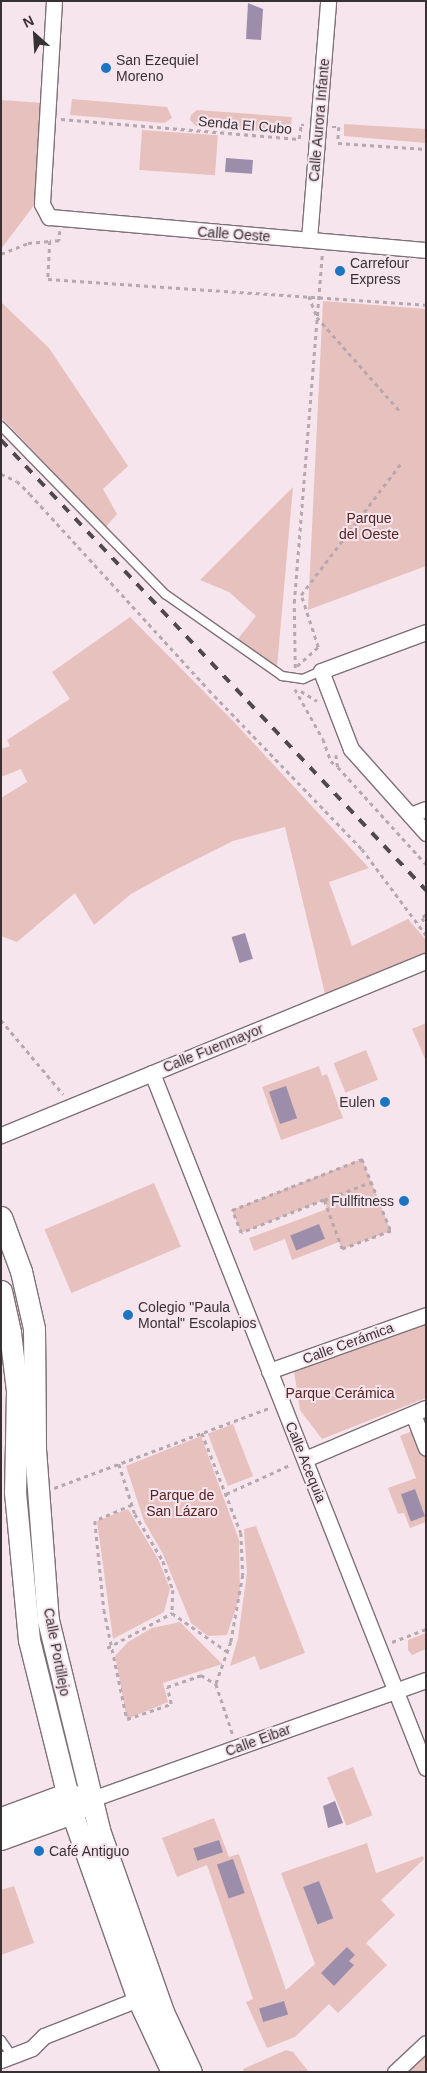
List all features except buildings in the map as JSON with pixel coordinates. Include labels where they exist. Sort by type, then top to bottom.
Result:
[{"type":"main road","name":"Calle Portillejo","points":[[1,1217],[20,1271],[34,1328],[39,1493],[48,1620],[89,1800],[163,2012],[191,2072]]},
{"type":"main road","name":"Calle Portillejo","points":[[1,1291],[10,1332],[17,1391],[15,1492],[29,1640],[69,1804],[138,1999],[172,2072]]},
{"type":"main road","points":[[1,1818],[89,1800]]},
{"type":"main road","points":[[1,1839],[69,1804]]},
{"type":"street","points":[[48,103],[54,1]]},
{"type":"street","name":"Calle Aurora Infante","points":[[316,240],[326,130],[328,1]]},
{"type":"street","name":"Calle Oeste","points":[[48,103],[42,204],[49,217],[61,221],[426,250]]},
{"type":"street","points":[[426,632],[321,671],[351,749],[426,832]]},
{"type":"street","points":[[410,815],[426,808]]},
{"type":"street","name":"Calle Fuenmayor","points":[[1,1135],[72,1104],[426,961]]},
{"type":"street","name":"Calle Acequia","points":[[152,1073],[426,1768]]},
{"type":"street","name":"Calle Cerámica","points":[[270,1371],[426,1315]]},
{"type":"street","points":[[305,1458],[419,1411],[426,1448]]},
{"type":"street","name":"Calle Eibar","points":[[89,1800],[426,1680]]},
{"type":"street","points":[[10,2057],[32,2048],[44,2036],[138,1999]]},
{"type":"street","points":[[395,2072],[426,2043]]},
{"type":"lane","points":[[1,426],[165,594],[284,676],[303,679],[321,671]]},
{"type":"lane","points":[[1,2040],[10,2057]]},
{"type":"path","name":"Senda El Cubo","points":[[48,103],[62,105],[60,119],[299,139],[301,125],[326,130]]},
{"type":"path","points":[[326,130],[331,117]]},
{"type":"path","points":[[326,130],[339,127],[338,143],[426,150]]},
{"type":"path","points":[[1,254],[28,242],[60,241],[61,221]]},
{"type":"path","points":[[296,592],[301,595],[318,647],[295,668],[296,592],[320,297],[316,240]]},
{"type":"path","points":[[50,241],[48,279],[426,305]]},
{"type":"path","points":[[309,296],[317,317],[399,410]]},
{"type":"path","points":[[301,595],[402,462]]},
{"type":"path","points":[[1,474],[16,481],[362,849],[426,935]]},
{"type":"path","points":[[284,676],[302,699],[323,739],[331,761],[338,767]]},
{"type":"path","points":[[426,915],[422,918],[426,923]]},
{"type":"path","points":[[1,1020],[72,1104]]},
{"type":"path","points":[[324,1200],[342,1249],[391,1231],[362,1159],[232,1210],[240,1233],[324,1200],[371,1182]]},
{"type":"path","points":[[39,1493],[282,1403]]},
{"type":"path","points":[[202,1433],[241,1533],[243,1575],[228,1652],[216,1684],[237,1747]]},
{"type":"path","points":[[226,1494],[305,1458]]},
{"type":"path","points":[[119,1464],[132,1505],[163,1561],[173,1590],[172,1612]]},
{"type":"path","points":[[132,1505],[95,1521],[112,1647],[127,1719],[171,1704],[167,1687],[201,1675],[216,1684]]},
{"type":"path","points":[[172,1612],[228,1652]]},
{"type":"path","points":[[107,1648],[112,1647],[172,1612]]},
{"type":"path","points":[[378,1647],[426,1629]]},
{"type":"green space","points":[[72,99],[167,107],[172,118],[164,123],[70,115]]},
{"type":"green space","points":[[1,100],[43,103],[35,204],[1,249]]},
{"type":"green space","points":[[197,110],[292,117],[290,133],[196,126],[190,120],[191,115]]},
{"type":"green space","points":[[344,124],[426,129],[426,143],[344,136]]},
{"type":"green space","points":[[142,130],[218,135],[215,175],[139,170]]},
{"type":"green space","name":"Parque del Oeste","points":[[323,301],[426,309],[426,566],[308,610]]},
{"type":"green space","points":[[1,302],[49,348],[128,466],[103,489],[117,514],[106,527],[1,417]]},
{"type":"green space","points":[[293,487],[277,667],[237,640],[256,616],[229,592],[200,580]]},
{"type":"green space","points":[[130,617],[235,723],[369,868],[329,882],[352,946],[408,919],[426,940],[426,952],[325,994],[285,827],[233,841],[171,872],[131,894],[94,925],[75,893],[17,942],[1,936],[1,798],[27,782],[21,769],[1,777],[1,749],[10,746],[7,740],[70,699],[52,672]]},
{"type":"green space","points":[[426,1023],[426,1061],[412,1029]]},
{"type":"green space","points":[[366,1050],[378,1080],[346,1093],[334,1063]]},
{"type":"green space","points":[[319,1066],[322,1076],[327,1074],[343,1118],[281,1140],[262,1087]]},
{"type":"green space","points":[[362,1159],[391,1231],[342,1249],[339,1242],[292,1260],[285,1239],[254,1251],[249,1238],[327,1209],[324,1200],[241,1233],[232,1210]]},
{"type":"green space","points":[[154,1183],[181,1247],[71,1293],[44,1229]]},
{"type":"green space","name":"Parque Cerámica","points":[[426,1322],[426,1398],[322,1439],[300,1410],[294,1371]]},
{"type":"green space","points":[[233,1424],[253,1476],[228,1486],[208,1434]]},
{"type":"green space","points":[[426,1425],[426,1522],[410,1528],[404,1513],[398,1514],[388,1488],[416,1478],[400,1436]]},
{"type":"green space","name":"Parque de San Lázaro","points":[[201,1436],[239,1540],[240,1595],[227,1635],[208,1636],[191,1623],[163,1554],[144,1521],[126,1466]]},
{"type":"green space","name":"Parque de San Lázaro","points":[[128,1509],[158,1559],[170,1589],[164,1612],[113,1639],[97,1521]]},
{"type":"green space","name":"Parque de San Lázaro","points":[[256,1526],[305,1653],[260,1670],[255,1656],[230,1666],[238,1638],[247,1573],[244,1529]]},
{"type":"green space","points":[[180,1622],[222,1664],[163,1683],[168,1702],[127,1719],[115,1656],[128,1642],[152,1628]]},
{"type":"green space","points":[[426,1633],[426,1649],[412,1655],[408,1650],[408,1640]]},
{"type":"green space","points":[[353,1767],[372,1815],[347,1826],[327,1777]]},
{"type":"green space","points":[[214,1818],[229,1857],[239,1854],[286,1990],[315,1964],[281,1873],[367,1843],[376,1873],[423,1856],[424,1859],[381,1900],[395,1915],[366,1943],[387,1965],[338,2013],[329,2004],[295,2037],[267,2048],[246,2002],[253,1999],[207,1865],[177,1877],[162,1838]]},
{"type":"green space","points":[[14,1886],[34,1943],[1,1955],[1,1890]]},
{"type":"green space","points":[[426,2043],[426,2072],[401,2072]]},
{"type":"green space","points":[[286,2050],[293,2052],[309,2072],[244,2072],[243,2069]]},
{"type":"shaded area","points":[[248,3],[263,9],[261,40],[246,39]]},
{"type":"shaded area","points":[[226,158],[253,160],[252,174],[225,172]]},
{"type":"shaded area","points":[[245,933],[253,959],[240,963],[232,937]]},
{"type":"shaded area","points":[[286,1086],[297,1118],[280,1124],[269,1092]]},
{"type":"shaded area","points":[[319,1224],[325,1239],[296,1250],[290,1236]]},
{"type":"shaded area","points":[[415,1489],[425,1516],[411,1521],[401,1494]]},
{"type":"shaded area","points":[[335,1801],[343,1823],[328,1828],[323,1806]]},
{"type":"shaded area","points":[[219,1840],[223,1852],[197,1861],[193,1848]]},
{"type":"shaded area","points":[[233,1859],[245,1893],[229,1899],[217,1865]]},
{"type":"shaded area","points":[[319,1881],[333,1918],[317,1924],[303,1887]]},
{"type":"shaded area","points":[[347,1947],[355,1955],[349,1961],[354,1965],[334,1986],[321,1973]]},
{"type":"shaded area","points":[[284,2001],[288,2014],[263,2022],[259,2009]]},
{"type":"railway","points":[[1,440],[426,890]]},
{"type":"place","name":"San Ezequiel Moreno","points":[[106,68]]},
{"type":"place","name":"Carrefour Express","points":[[340,271]]},
{"type":"place","name":"Eulen","points":[[385,1102]]},
{"type":"place","name":"Fullfitness","points":[[404,1201]]},
{"type":"place","name":"Colegio \"Paula Montal\" Escolapios","points":[[128,1315]]},
{"type":"place","name":"Café Antiguo","points":[[39,1851]]}]
